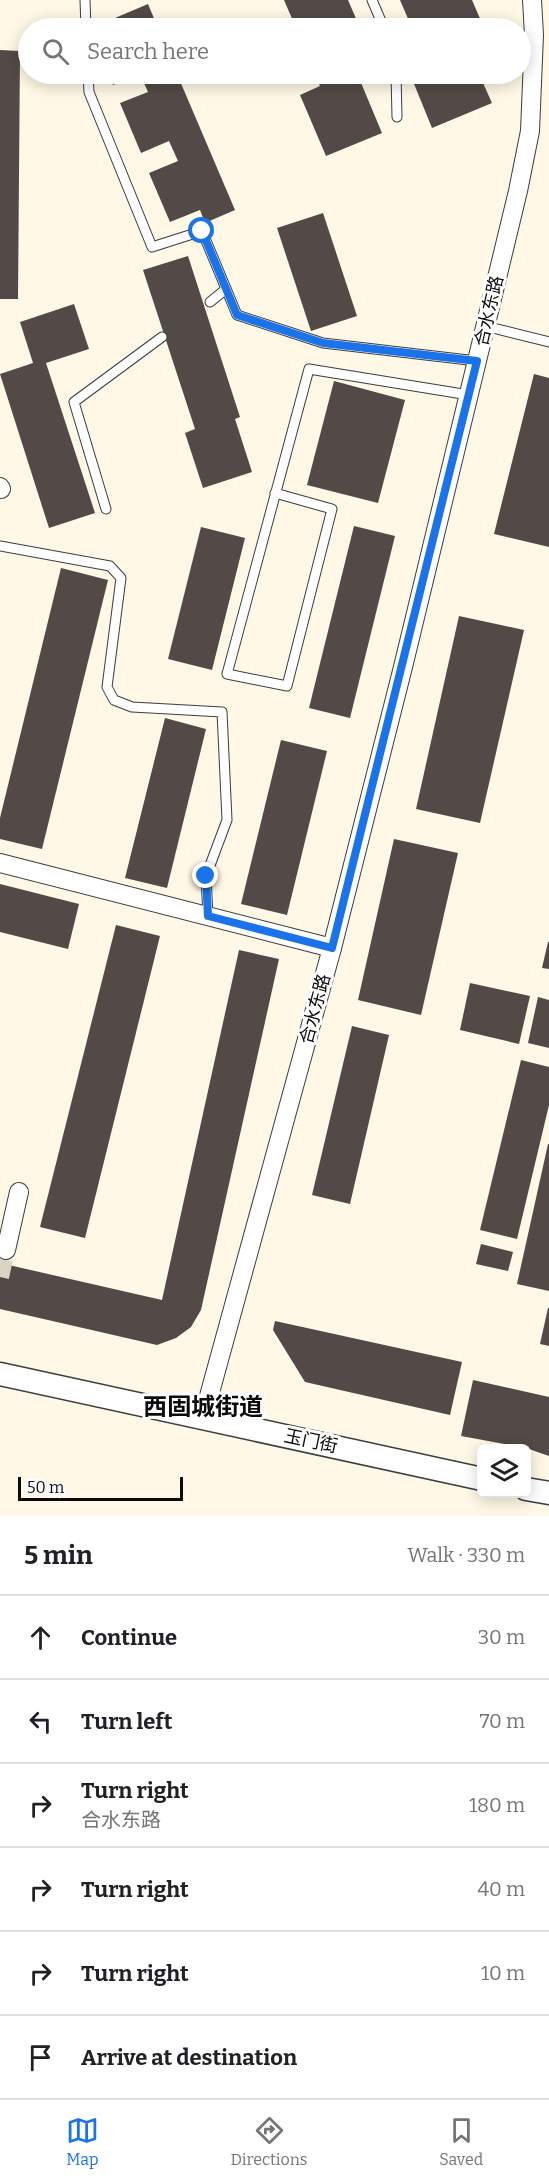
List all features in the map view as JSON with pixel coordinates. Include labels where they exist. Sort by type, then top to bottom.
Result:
[{"type":"street","name":"合水东路","points":[[203,1418],[332,948],[477,361],[530,131],[534,75],[532,0]]},
{"type":"street","points":[[0,863],[332,948]]},
{"type":"street","points":[[6,1250],[19,1192]]},
{"type":"street","name":"玉门街","points":[[0,1374],[477,1478]]},
{"type":"street","points":[[531,1489],[549,1493]]},
{"type":"lane","points":[[85,0],[86,18]]},
{"type":"lane","points":[[372,0],[380,18]]},
{"type":"lane","points":[[89,84],[89,92],[152,247],[202,231],[237,315],[323,343],[477,361]]},
{"type":"lane","points":[[396,84],[397,117]]},
{"type":"lane","points":[[210,302],[226,289]]},
{"type":"lane","points":[[485,326],[549,342]]},
{"type":"lane","points":[[106,509],[74,402],[162,337]]},
{"type":"lane","points":[[276,493],[332,508],[287,686],[227,674],[309,369],[469,395]]},
{"type":"lane","points":[[0,546],[110,566],[121,578],[107,687],[114,700],[132,707],[222,712],[227,820],[206,876],[208,916]]},
{"type":"building","points":[[284,0],[348,0],[356,18],[292,18]]},
{"type":"building","points":[[400,0],[472,0],[480,18],[408,18]]},
{"type":"building","points":[[148,4],[154,18],[115,18]]},
{"type":"building","points":[[0,50],[18,51],[20,84],[18,299],[0,299]]},
{"type":"building","points":[[144,84],[181,84],[235,210],[205,223],[200,210],[170,222],[149,173],[178,161],[169,141],[141,153],[120,103],[148,92]]},
{"type":"building","points":[[319,84],[362,84],[382,133],[326,156],[300,95],[320,86]]},
{"type":"building","points":[[414,84],[483,84],[492,103],[432,128]]},
{"type":"building","points":[[323,213],[357,316],[311,331],[277,228]]},
{"type":"building","points":[[188,256],[240,417],[235,419],[252,472],[203,488],[185,433],[195,429],[143,270]]},
{"type":"building","points":[[74,304],[89,349],[46,363],[95,513],[49,528],[0,374],[33,363],[20,322]]},
{"type":"building","points":[[534,374],[549,378],[549,547],[494,534]]},
{"type":"building","points":[[334,381],[405,400],[378,503],[307,485]]},
{"type":"building","points":[[354,526],[395,536],[350,718],[309,708]]},
{"type":"building","points":[[201,527],[245,538],[212,670],[168,659]]},
{"type":"building","points":[[61,568],[108,580],[42,849],[0,839],[0,818]]},
{"type":"building","points":[[459,616],[524,630],[480,823],[416,809]]},
{"type":"building","points":[[165,718],[206,729],[167,888],[125,878]]},
{"type":"building","points":[[281,740],[327,751],[287,915],[241,904]]},
{"type":"building","points":[[394,839],[458,853],[421,1015],[358,1000]]},
{"type":"building","points":[[0,884],[79,904],[68,949],[0,932]]},
{"type":"building","points":[[116,925],[160,936],[85,1238],[40,1227]]},
{"type":"building","points":[[549,942],[549,969],[542,968]]},
{"type":"building","points":[[239,950],[279,959],[201,1310],[191,1327],[176,1338],[157,1345],[0,1309],[0,1263],[162,1300]]},
{"type":"building","points":[[470,983],[530,996],[519,1044],[460,1030]]},
{"type":"building","points":[[538,997],[549,1000],[549,1048],[528,1043]]},
{"type":"building","points":[[352,1026],[389,1035],[350,1204],[312,1195]]},
{"type":"building","points":[[521,1060],[549,1067],[549,1105],[517,1239],[480,1230]]},
{"type":"building","points":[[549,1144],[549,1291],[517,1284]]},
{"type":"building","points":[[481,1244],[513,1252],[508,1271],[476,1264]]},
{"type":"building","points":[[549,1308],[549,1346],[540,1344]]},
{"type":"building","points":[[275,1321],[462,1362],[450,1415],[305,1382],[273,1330]]},
{"type":"building","points":[[473,1380],[549,1397],[549,1456],[531,1450],[531,1444],[504,1444],[461,1436]]},
{"type":"tunnel","points":[[0,1277],[6,1250]]},
{"type":"district","name":"西固城街道","points":[[203,1407]]},
{"type":"route","points":[[202,231],[237,315],[323,343],[477,361],[332,948],[208,916],[206,876]]}]
